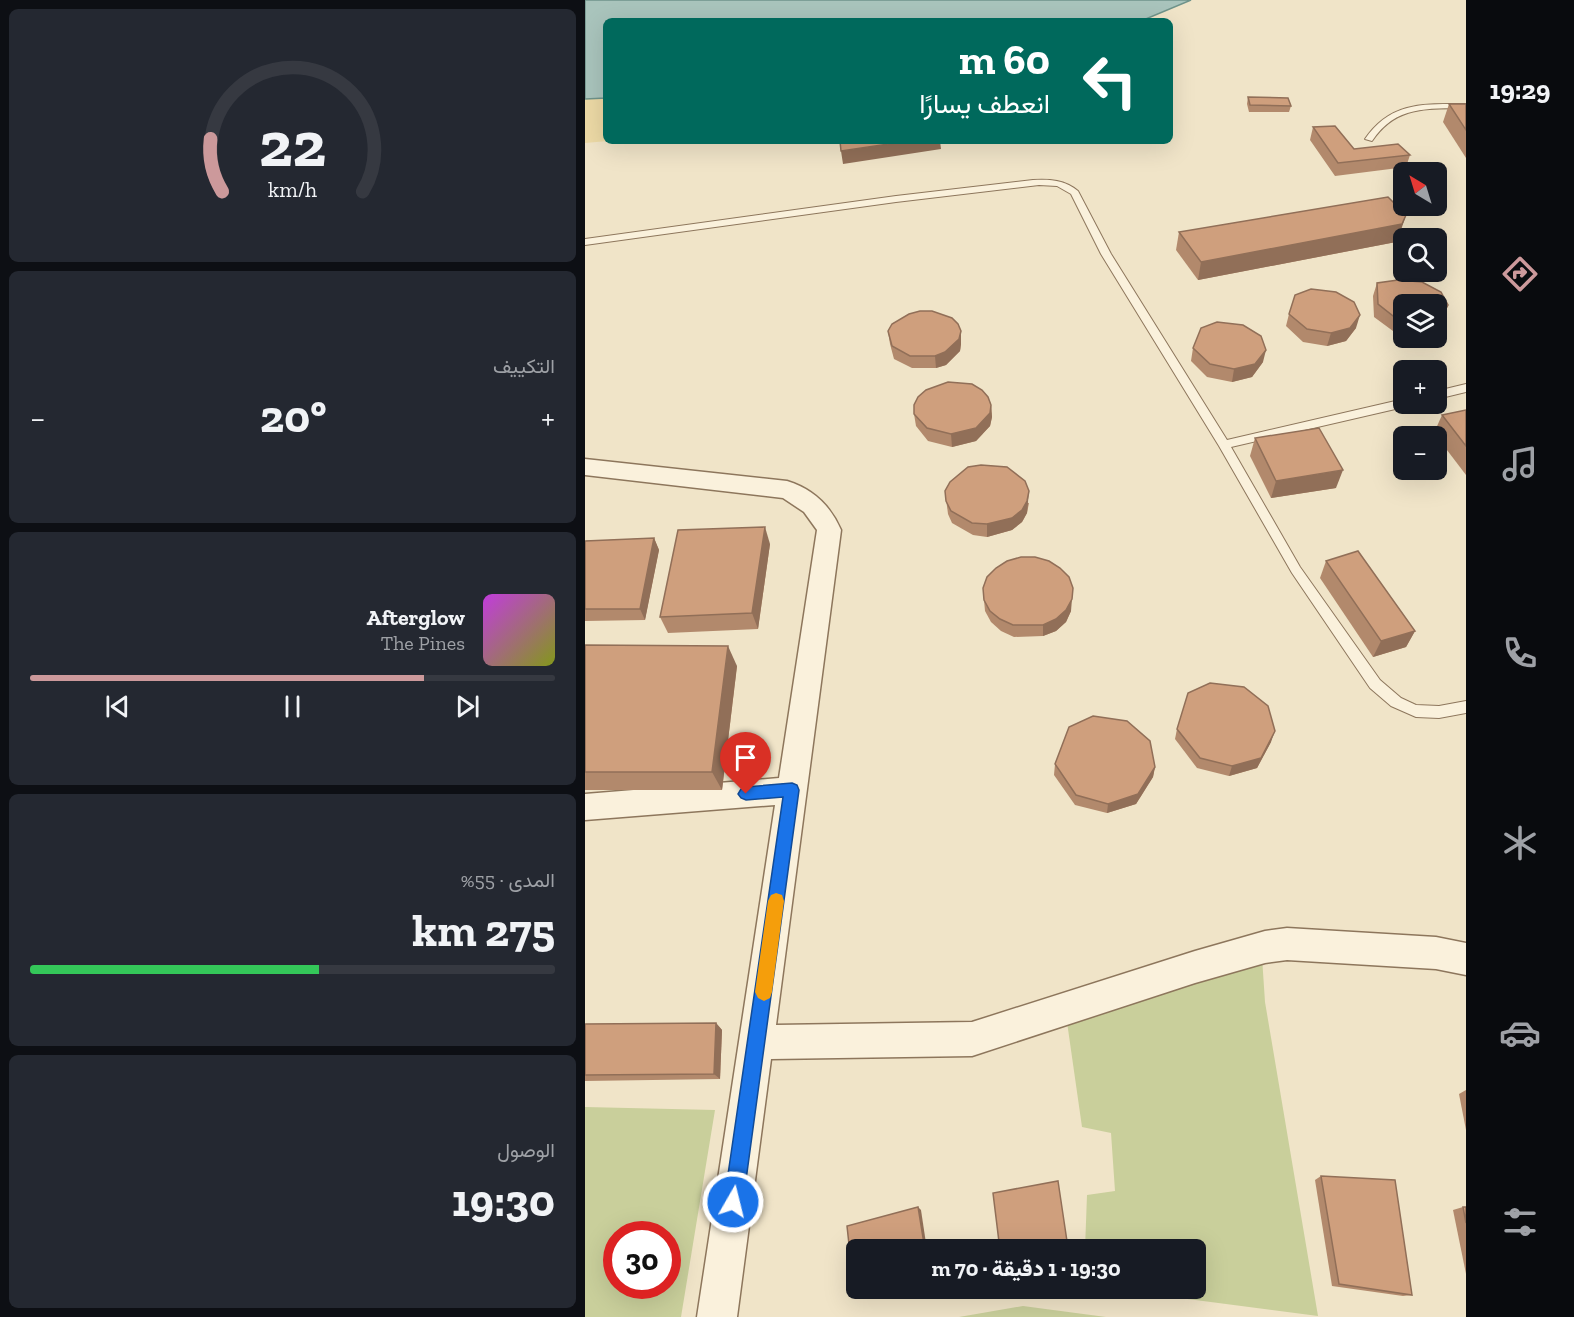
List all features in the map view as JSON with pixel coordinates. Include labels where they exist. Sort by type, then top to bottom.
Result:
[{"type":"street","points":[[585,467],[787,490],[809,500],[823,514],[829,530],[717,1317]]},
{"type":"street","points":[[585,807],[792,790]]},
{"type":"street","points":[[757,1042],[972,1040],[1195,967],[1265,947],[1287,944],[1435,953],[1466,960]]},
{"type":"lane","points":[[1369,139],[1376,126],[1385,118],[1399,112],[1417,108],[1466,106]]},
{"type":"lane","points":[[585,242],[896,199],[1046,181],[1060,184],[1075,193],[1106,254],[1224,445],[1296,570],[1375,684],[1388,698],[1425,715],[1466,707]]},
{"type":"lane","points":[[1447,393],[1466,388]]},
{"type":"lane","points":[[1224,445],[1393,406]]},
{"type":"green space","points":[[1262,957],[1265,1002],[1318,1316],[1188,1299],[1206,1299],[1206,1239],[1085,1239],[1087,1195],[1115,1191],[1111,1133],[1082,1127],[1066,1015]]},
{"type":"green space","points":[[585,1107],[715,1110],[681,1317],[585,1317]]},
{"type":"green space","points":[[1023,1306],[1106,1317],[959,1317]]},
{"type":"sand","points":[[603,98],[603,141],[585,143],[585,99]]},
{"type":"water","points":[[585,0],[1191,0],[1148,18],[603,18],[603,98],[585,99]]},
{"type":"building","points":[[1248,97],[1288,98],[1291,106],[1250,105]]},
{"type":"building","points":[[1449,104],[1466,104],[1466,130]]},
{"type":"building","points":[[1335,126],[1354,149],[1398,144],[1410,155],[1338,163],[1313,127]]},
{"type":"building","points":[[840,144],[889,144],[841,151]]},
{"type":"building","points":[[1388,197],[1393,202],[1393,216],[1406,216],[1402,224],[1201,262],[1179,232]]},
{"type":"building","points":[[1393,281],[1422,282],[1442,294],[1393,294],[1393,316],[1378,304],[1377,283]]},
{"type":"building","points":[[1311,289],[1336,292],[1354,302],[1360,315],[1350,328],[1331,333],[1307,329],[1289,314],[1295,295]]},
{"type":"building","points":[[932,311],[952,318],[958,324],[961,331],[959,339],[945,352],[935,356],[910,356],[892,346],[888,331],[892,324],[909,314]]},
{"type":"building","points":[[1217,322],[1243,325],[1261,336],[1266,350],[1255,364],[1234,369],[1210,364],[1193,348],[1201,328]]},
{"type":"building","points":[[948,382],[972,384],[988,397],[991,405],[990,413],[976,428],[951,434],[927,428],[914,414],[914,405],[918,397],[926,390]]},
{"type":"building","points":[[1466,410],[1466,446],[1442,415]]},
{"type":"building","points":[[1319,428],[1343,470],[1276,481],[1255,438]]},
{"type":"building","points":[[981,465],[1007,467],[1025,481],[1029,491],[1027,501],[1022,510],[1012,518],[987,524],[972,523],[951,511],[946,501],[945,491],[950,482],[968,467]]},
{"type":"building","points":[[765,527],[752,613],[660,617],[678,530]]},
{"type":"building","points":[[654,538],[640,609],[585,609],[585,541]]},
{"type":"building","points":[[1358,551],[1415,631],[1381,641],[1326,561]]},
{"type":"building","points":[[1021,557],[1035,557],[1049,561],[1069,577],[1073,588],[1072,599],[1066,610],[1056,619],[1043,625],[1013,625],[990,611],[984,600],[983,588],[987,577],[1007,561]]},
{"type":"building","points":[[585,645],[728,646],[712,772],[585,772]]},
{"type":"building","points":[[1210,683],[1244,687],[1268,706],[1275,731],[1261,758],[1232,766],[1200,758],[1177,729],[1188,693]]},
{"type":"building","points":[[1093,716],[1127,721],[1150,741],[1155,767],[1138,794],[1108,804],[1076,795],[1055,764],[1069,727]]},
{"type":"building","points":[[716,1023],[714,1074],[585,1075],[585,1024]]},
{"type":"building","points":[[1321,1176],[1395,1180],[1412,1295],[1339,1284]]},
{"type":"building","points":[[1058,1181],[1067,1239],[999,1239],[993,1193]]},
{"type":"building","points":[[918,1207],[923,1239],[848,1239],[847,1226]]},
{"type":"building","points":[[1463,1207],[1466,1207],[1466,1223]]},
{"type":"slow traffic","points":[[764,992],[776,901]]},
{"type":"route","points":[[733,1202],[792,790],[746,794]]}]
